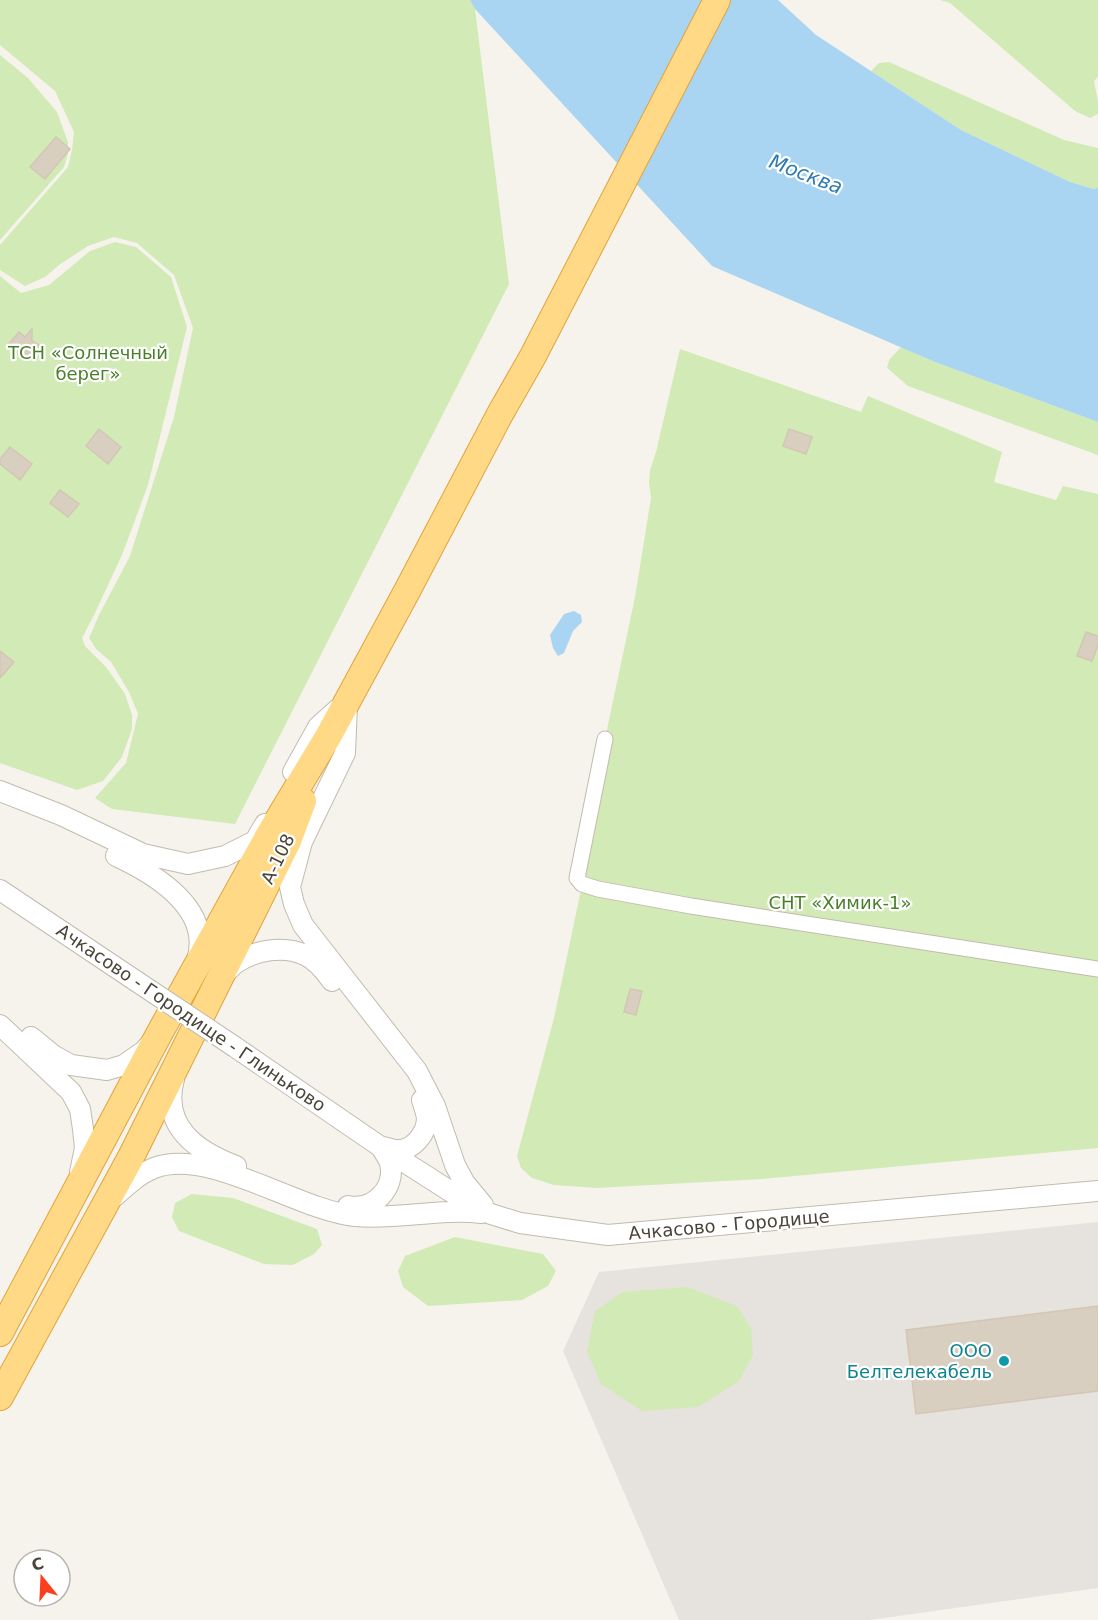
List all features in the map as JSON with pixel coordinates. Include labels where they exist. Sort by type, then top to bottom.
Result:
[{"type":"highway","name":"А-108","points":[[0,1334],[159,1034],[407,591],[533,356],[717,0]]},
{"type":"highway","name":"А-108","points":[[0,1397],[131,1157],[288,841],[328,735]]},
{"type":"street","points":[[0,791],[61,814],[143,854],[188,864],[225,856],[255,841],[318,727],[347,701]]},
{"type":"street","points":[[347,701],[345,753],[302,842],[290,887],[294,904],[303,925],[417,1071],[435,1106],[455,1165],[464,1182],[491,1214]]},
{"type":"street","points":[[605,739],[578,878],[582,885],[692,906],[1098,969]]},
{"type":"street","points":[[0,801],[138,866],[178,896],[190,912],[200,933],[199,954],[191,979]]},
{"type":"street","name":"Ачкасово - Городище - Глиньково","points":[[0,890],[381,1147]]},
{"type":"street","points":[[218,980],[237,963],[254,954],[267,951],[289,949],[307,955],[321,966],[411,1077],[426,1112],[425,1130],[414,1144],[398,1150],[381,1147]]},
{"type":"street","points":[[0,1012],[52,1055],[71,1065],[92,1068],[107,1070],[124,1065],[144,1051],[159,1034]]},
{"type":"street","points":[[0,1025],[71,1092],[80,1109],[85,1148],[77,1188]]},
{"type":"street","points":[[182,1053],[171,1090],[172,1110],[181,1132],[195,1145],[225,1162],[351,1207],[360,1207],[373,1203],[382,1196],[390,1180],[389,1162],[381,1147]]},
{"type":"street","name":"Ачкасово - Городище","points":[[381,1147],[456,1196],[491,1214],[520,1223],[608,1235],[1098,1191]]},
{"type":"street","points":[[107,1203],[132,1181],[152,1169],[165,1164],[192,1164],[232,1174],[330,1211],[354,1216],[381,1217],[467,1211],[491,1214]]},
{"type":"shaded area","name":"ООО Белтелекабель","points":[[1098,1222],[1098,1588],[870,1620],[679,1620],[563,1351],[599,1272]]},
{"type":"green space","points":[[0,0],[470,0],[475,9],[509,284],[235,824],[112,809],[95,798],[126,763],[138,714],[129,692],[111,662],[96,649],[89,638],[130,556],[174,417],[193,328],[174,275],[137,243],[114,237],[88,246],[45,277],[25,286],[0,270],[0,245],[68,167],[74,132],[55,91],[0,45]]},
{"type":"green space","points":[[940,0],[1098,0],[1098,77],[1094,81],[1098,114],[1090,118],[1075,111],[950,3]]},
{"type":"green space","points":[[0,55],[28,78],[57,112],[68,142],[68,154],[64,167],[0,240]]},
{"type":"green space","points":[[889,62],[1064,140],[1098,148],[1098,188],[1094,189],[1070,182],[961,130],[871,71],[879,63]]},
{"type":"green space","name":"ТСН «Солнечный берег»","points":[[115,242],[136,247],[171,277],[187,327],[148,485],[122,555],[82,638],[85,646],[106,667],[125,694],[132,715],[132,729],[122,757],[103,781],[77,790],[0,763],[0,276],[21,293],[49,285],[90,251]]},
{"type":"green space","points":[[901,347],[935,362],[1098,422],[1098,455],[908,386],[887,368],[889,360]]},
{"type":"green space","name":"СНТ «Химик-1»","points":[[680,349],[861,412],[868,396],[1002,452],[994,482],[1056,500],[1063,486],[1098,494],[1098,1148],[761,1179],[596,1188],[554,1185],[532,1178],[521,1168],[517,1156],[554,1018],[582,885],[605,739],[635,597],[651,498],[650,470]]},
{"type":"green space","points":[[192,1194],[233,1198],[317,1229],[322,1245],[314,1254],[293,1265],[264,1264],[179,1231],[172,1217],[175,1203]]},
{"type":"green space","points":[[455,1237],[543,1254],[556,1271],[548,1286],[522,1300],[428,1306],[403,1287],[398,1271],[405,1256]]},
{"type":"green space","points":[[687,1287],[737,1306],[751,1328],[753,1355],[739,1381],[698,1407],[642,1411],[601,1384],[587,1352],[595,1311],[623,1292]]},
{"type":"water","name":"Москва","points":[[470,0],[778,0],[816,35],[961,130],[1070,182],[1094,189],[1098,188],[1098,422],[935,362],[712,266],[475,9]]},
{"type":"water","points":[[574,611],[581,615],[582,622],[573,631],[564,653],[558,656],[553,648],[550,635],[564,614]]},
{"type":"building","points":[[56,137],[70,149],[45,179],[30,167]]},
{"type":"building","points":[[32,329],[32,341],[39,345],[27,361],[7,346],[19,332],[25,337]]},
{"type":"building","points":[[99,429],[121,447],[108,464],[86,446]]},
{"type":"building","points":[[789,429],[812,437],[806,454],[783,446]]},
{"type":"building","points":[[10,447],[32,464],[20,480],[0,464],[0,459]]},
{"type":"building","points":[[60,490],[79,504],[68,517],[50,503]]},
{"type":"building","points":[[1086,632],[1098,636],[1098,645],[1092,661],[1077,656]]},
{"type":"building","points":[[0,651],[14,662],[0,678]]},
{"type":"building","points":[[630,989],[642,991],[636,1015],[624,1012]]},
{"type":"building","name":"ООО Белтелекабель","points":[[1098,1306],[1098,1391],[916,1414],[906,1330]]},
{"type":"place","name":"ООО Белтелекабель","points":[[1004,1361]]}]
